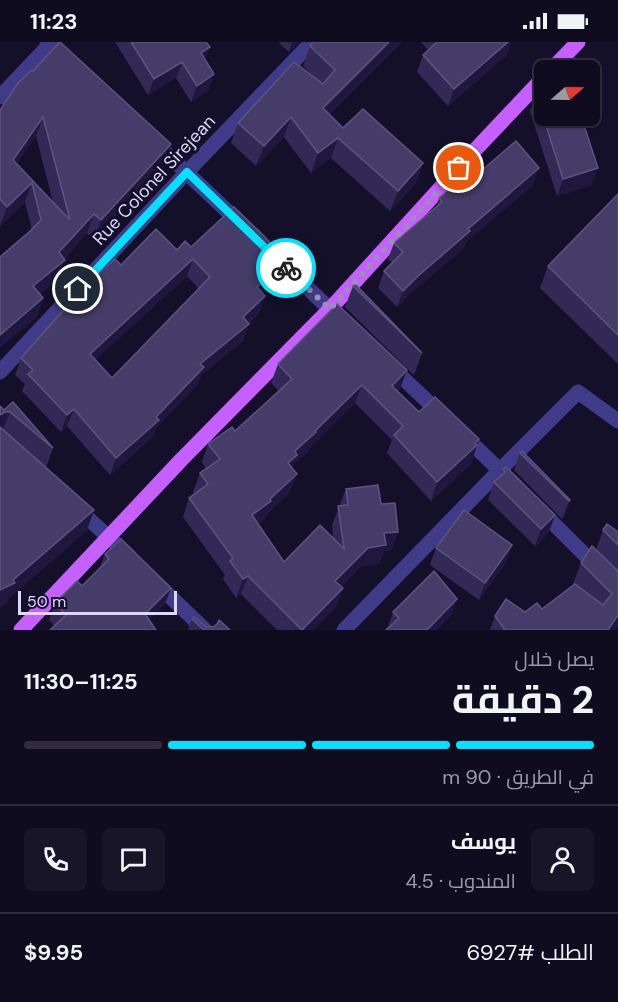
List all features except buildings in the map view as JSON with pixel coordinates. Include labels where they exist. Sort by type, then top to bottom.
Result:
[{"type":"main road","points":[[561,60],[578,42]]},
{"type":"main road","points":[[21,630],[182,459],[330,309],[534,88]]},
{"type":"street","name":"Rue Colonel Sirejean","points":[[0,372],[312,42]]},
{"type":"street","points":[[0,97],[50,43],[84,76]]},
{"type":"street","points":[[144,132],[347,325]]},
{"type":"street","points":[[381,357],[500,470],[618,588]]},
{"type":"street","points":[[344,630],[578,392],[618,421]]},
{"type":"street","points":[[68,500],[110,537],[205,630]]},
{"type":"way so far","points":[[286,268],[330,309],[459,168]]},
{"type":"route","points":[[78,289],[187,172],[286,268]]}]
